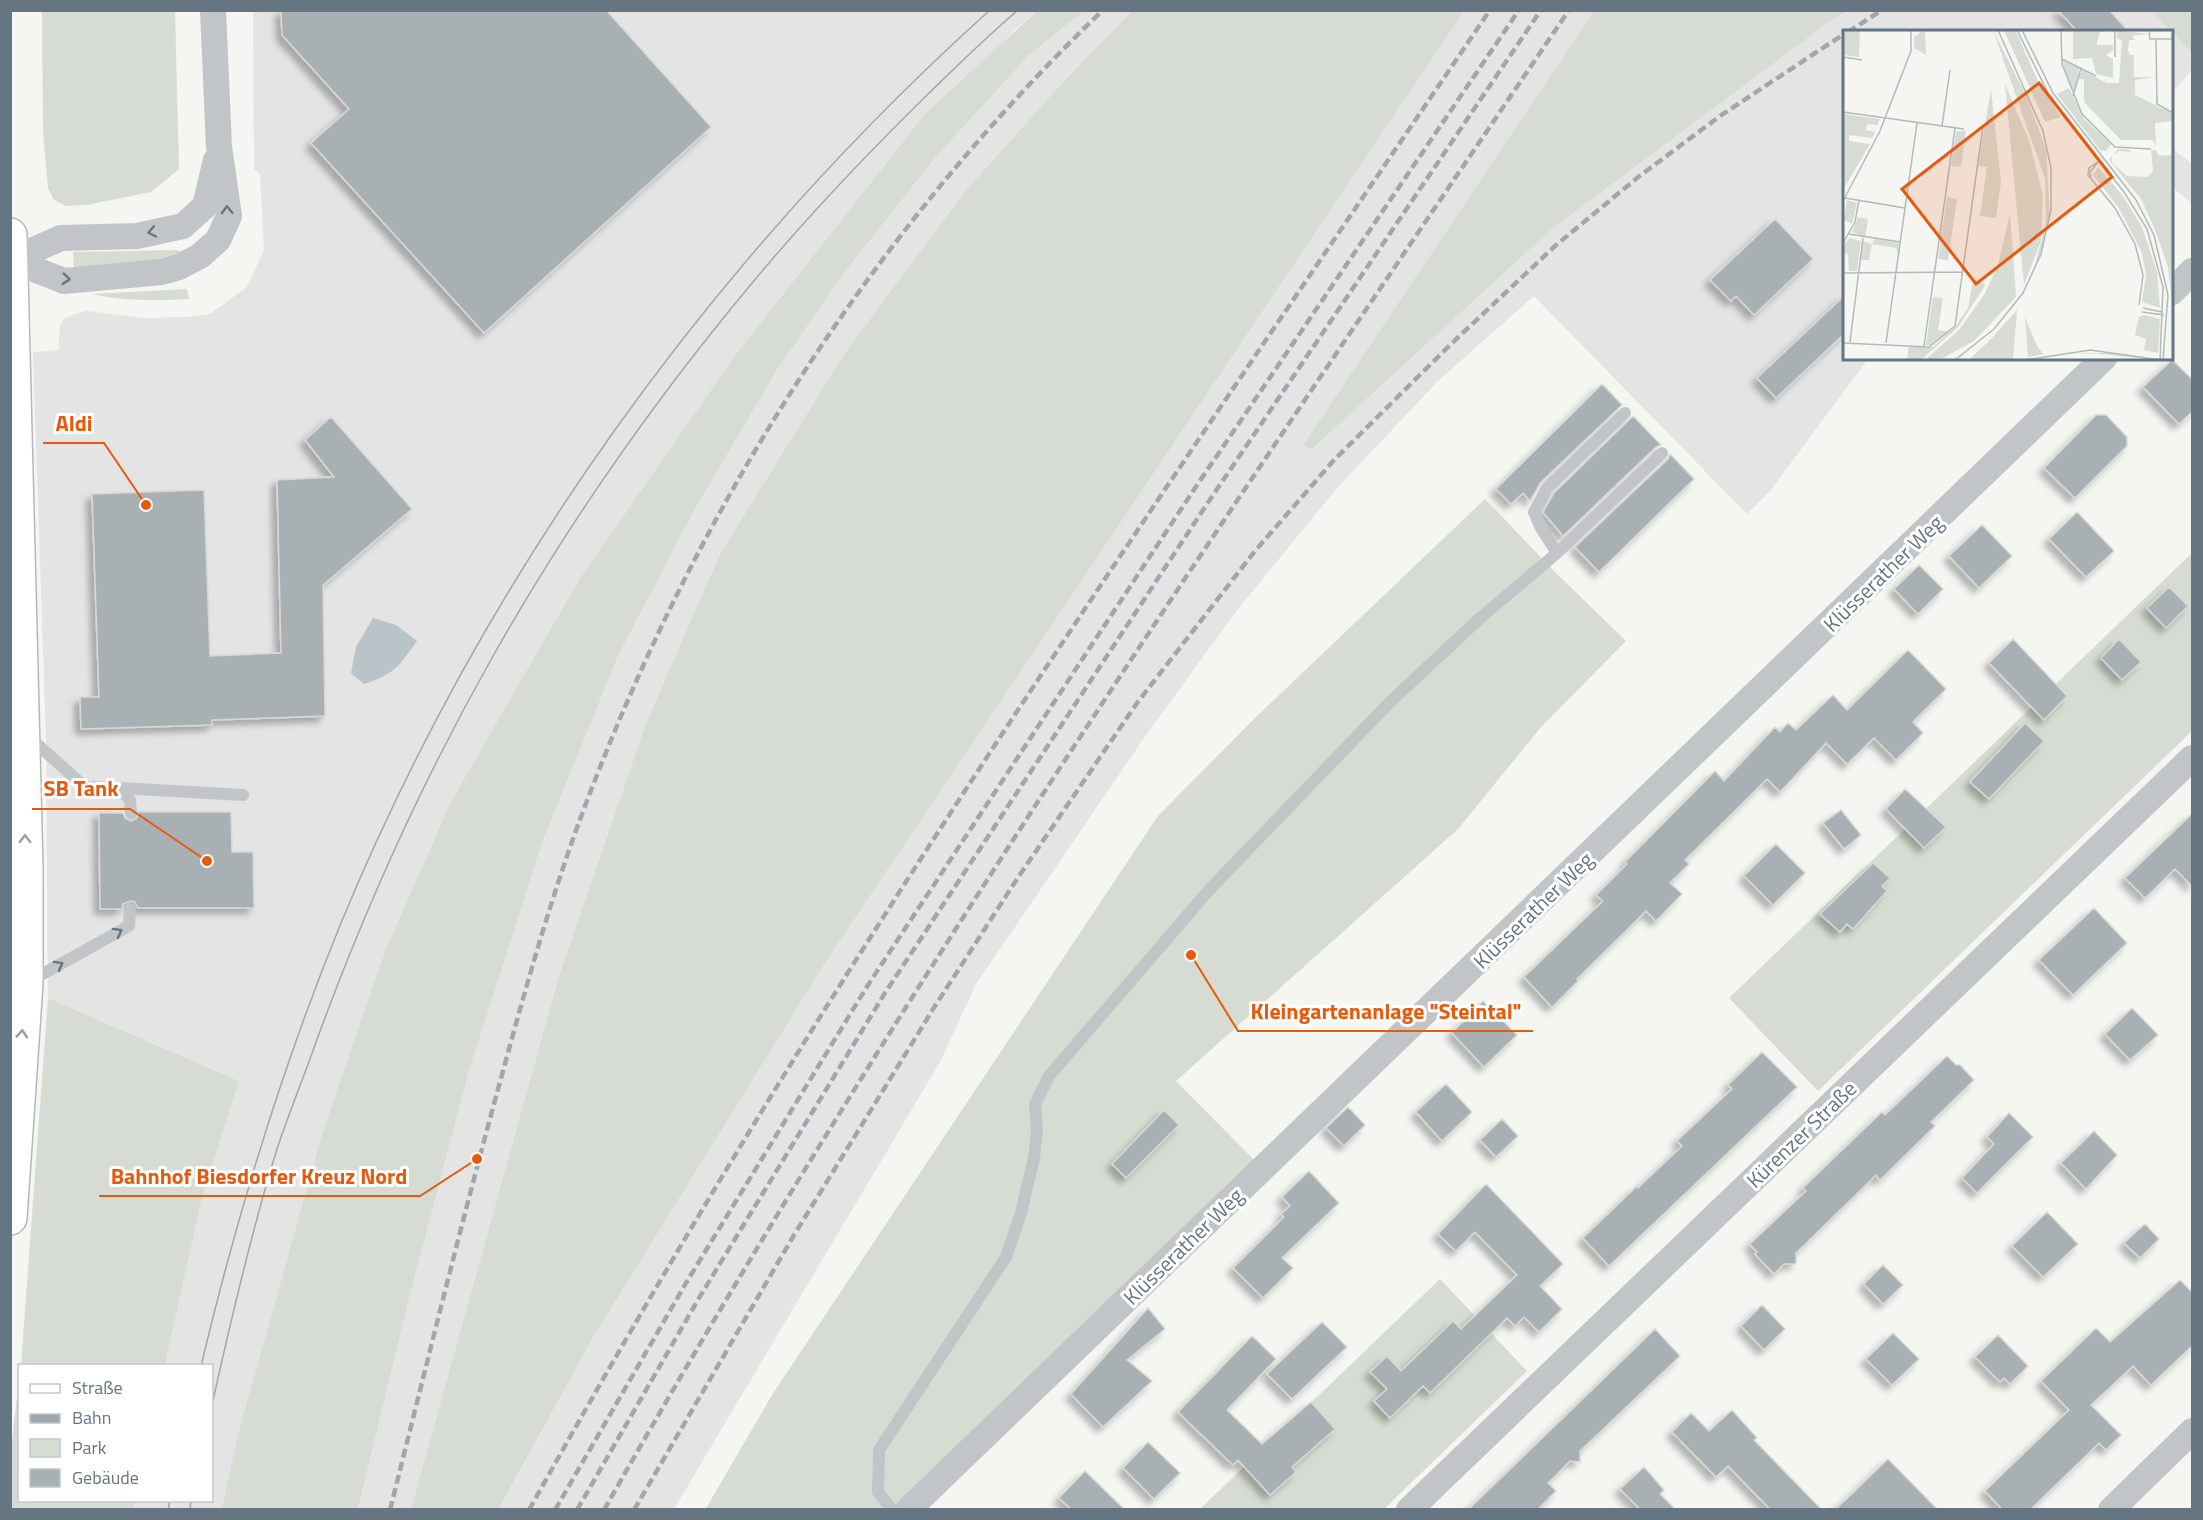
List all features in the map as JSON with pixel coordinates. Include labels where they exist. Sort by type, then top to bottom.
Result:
[{"type":"main road","points":[[10,235],[24,732],[26,983],[10,1218]]},
{"type":"street","points":[[11,260],[64,281],[162,272],[179,267],[200,256],[218,240],[229,216],[219,147],[213,10]]},
{"type":"street","points":[[11,260],[61,238],[137,236],[183,226],[205,206],[219,147]]},
{"type":"street","points":[[2173,291],[2193,271]]},
{"type":"street","name":"Klüsserather Weg","points":[[908,1509],[2102,360]]},
{"type":"street","name":"Kürenzer Straße","points":[[1409,1509],[2193,758]]},
{"type":"street","points":[[2111,1509],[2193,1431]]},
{"type":"lane","points":[[1557,553],[1534,512],[1547,488],[1625,413]]},
{"type":"lane","points":[[892,1509],[878,1492],[879,1450],[1006,1257],[1022,1213],[1034,1158],[1037,1131],[1035,1104],[1049,1076],[1209,890],[1390,702],[1479,619],[1557,553],[1662,453]]},
{"type":"lane","points":[[24,732],[85,787],[243,795]]},
{"type":"lane","points":[[119,788],[130,800],[131,813]]},
{"type":"lane","points":[[26,983],[129,926],[130,909]]},
{"type":"shaded area","points":[[253,11],[1037,11],[1015,29],[737,353],[222,1509],[133,1509],[135,1502],[213,1502],[213,1364],[165,1364],[202,1198],[239,1081],[48,998],[46,740],[33,352],[59,350],[60,326],[65,318],[75,314],[87,311],[143,318],[210,314],[247,287],[264,250],[260,174],[254,169]]},
{"type":"shaded area","points":[[1084,11],[1132,11],[1066,79],[719,556],[646,723],[558,979],[411,1509],[358,1510],[411,1291],[469,1071],[543,841],[618,656],[696,507],[777,370],[844,273],[935,158],[1028,56]]},
{"type":"shaded area","points":[[1464,11],[1594,11],[1305,444],[1311,450],[1552,229],[1836,17],[1848,11],[2152,11],[2170,30],[1843,30],[1843,360],[1867,360],[1770,491],[1747,514],[1534,296],[1439,380],[1337,488],[1238,609],[1146,735],[976,984],[940,1062],[674,1509],[499,1510],[594,1336],[825,963]]},
{"type":"shaded area","points":[[2173,33],[2192,53],[2192,70],[2173,92]]},
{"type":"shaded area","points":[[2173,149],[2192,164],[2192,203],[2173,188]]},
{"type":"shaded area","points":[[373,618],[396,625],[417,641],[389,673],[364,684],[351,673],[356,647]]},
{"type":"green space","points":[[42,11],[175,11],[179,169],[151,192],[87,205],[66,206],[54,200],[48,188],[43,132]]},
{"type":"green space","points":[[1037,11],[1084,11],[1028,56],[935,158],[844,273],[777,370],[696,507],[618,656],[543,841],[469,1071],[411,1291],[358,1509],[222,1509],[238,1435],[322,1135],[384,954],[451,802],[579,580],[737,353],[926,113]]},
{"type":"green space","points":[[1132,11],[1464,11],[825,963],[594,1336],[499,1509],[411,1509],[558,979],[646,723],[719,556],[843,356],[963,194],[1066,79]]},
{"type":"green space","points":[[1594,11],[1848,11],[1836,17],[1552,229],[1311,450],[1304,444]]},
{"type":"green space","points":[[2152,11],[2192,11],[2192,53],[2173,33],[2173,30],[2170,30]]},
{"type":"green space","points":[[177,250],[180,252],[176,258],[74,268],[73,252]]},
{"type":"green space","points":[[187,289],[189,299],[140,300],[91,294]]},
{"type":"green space","points":[[1485,499],[1626,641],[1541,727],[1458,829],[1176,1081],[1255,1161],[894,1509],[705,1510],[772,1395],[1158,816],[1254,719]]},
{"type":"green space","points":[[2192,553],[2192,731],[1818,1091],[1729,998]]},
{"type":"green space","points":[[48,998],[239,1081],[202,1198],[165,1364],[21,1364]]},
{"type":"green space","points":[[1440,1279],[1527,1371],[1384,1509],[1199,1510]]},
{"type":"green space","points":[[18,1388],[18,1502],[135,1502],[133,1509],[11,1509],[11,1450]]},
{"type":"building","points":[[281,10],[606,10],[711,127],[484,333],[311,143],[349,109],[282,35]]},
{"type":"building","points":[[2058,10],[2109,10],[2127,30],[2076,30]]},
{"type":"building","points":[[1775,219],[1813,259],[1754,315],[1736,296],[1731,301],[1710,280]]},
{"type":"building","points":[[1843,297],[1843,335],[1776,398],[1757,378]]},
{"type":"building","points":[[2172,360],[2193,380],[2193,411],[2179,424],[2143,387]]},
{"type":"building","points":[[1602,384],[1622,405],[1541,482],[1530,501],[1523,493],[1511,504],[1496,489]]},
{"type":"building","points":[[2096,415],[2106,415],[2127,437],[2127,446],[2075,498],[2044,468]]},
{"type":"building","points":[[1633,416],[1661,445],[1656,447],[1563,536],[1543,512],[1554,493]]},
{"type":"building","points":[[331,417],[412,509],[323,585],[325,716],[212,720],[212,725],[81,729],[80,697],[99,697],[92,494],[204,490],[210,656],[281,653],[277,480],[334,477],[305,440]]},
{"type":"building","points":[[1670,454],[1694,479],[1599,572],[1575,547],[1668,459]]},
{"type":"building","points":[[2077,512],[2114,551],[2086,577],[2049,539]]},
{"type":"building","points":[[1982,525],[2012,556],[1979,588],[1949,556]]},
{"type":"building","points":[[1919,565],[1943,589],[1918,614],[1894,589]]},
{"type":"building","points":[[2169,587],[2188,606],[2166,628],[2147,608]]},
{"type":"building","points":[[2013,639],[2067,696],[2044,720],[1989,663]]},
{"type":"building","points":[[2119,639],[2141,662],[2122,680],[2101,658]]},
{"type":"building","points":[[1908,650],[1946,689],[1913,722],[1923,733],[1896,760],[1874,738],[1847,764],[1826,743],[1780,792],[1767,779],[1685,860],[1689,864],[1670,883],[1682,894],[1656,921],[1646,911],[1552,1007],[1524,977],[1603,901],[1596,895],[1627,864],[1625,862],[1715,771],[1724,781],[1775,727],[1780,732],[1788,723],[1796,730],[1833,695],[1847,710]]},
{"type":"building","points":[[2025,723],[2044,741],[1989,799],[1970,782]]},
{"type":"building","points":[[1905,789],[1946,827],[1924,848],[1886,809]]},
{"type":"building","points":[[1841,810],[1861,835],[1844,849],[1823,823]]},
{"type":"building","points":[[139,812],[231,812],[232,852],[253,852],[254,908],[138,908],[135,902],[130,901],[123,904],[122,909],[100,909],[99,813],[123,813],[125,818],[131,821],[136,819]]},
{"type":"building","points":[[2193,813],[2193,887],[2175,869],[2145,898],[2125,878]]},
{"type":"building","points":[[1776,844],[1805,873],[1773,905],[1744,876]]},
{"type":"building","points":[[1873,863],[1890,878],[1882,886],[1887,891],[1853,929],[1847,924],[1840,932],[1820,914]]},
{"type":"building","points":[[2094,908],[2127,943],[2073,995],[2039,960]]},
{"type":"building","points":[[1483,1001],[1517,1035],[1484,1067],[1452,1033]]},
{"type":"building","points":[[2132,1008],[2158,1035],[2130,1060],[2105,1034]]},
{"type":"building","points":[[1762,1052],[1797,1087],[1609,1266],[1583,1238],[1682,1146],[1677,1141],[1732,1089],[1728,1085]]},
{"type":"building","points":[[1947,1056],[1956,1065],[1960,1065],[1974,1080],[1931,1122],[1935,1126],[1880,1180],[1876,1175],[1796,1253],[1796,1264],[1784,1264],[1774,1274],[1755,1254],[1757,1252],[1750,1244],[1806,1191],[1803,1188],[1882,1112],[1885,1115]]},
{"type":"building","points":[[1446,1084],[1472,1112],[1442,1141],[1416,1112]]},
{"type":"building","points":[[1348,1107],[1365,1125],[1344,1146],[1326,1128]]},
{"type":"building","points":[[1164,1110],[1179,1125],[1126,1178],[1112,1164]]},
{"type":"building","points":[[2009,1113],[2033,1137],[1977,1193],[1962,1178],[1994,1144],[1987,1137]]},
{"type":"building","points":[[1502,1119],[1518,1136],[1496,1157],[1480,1140]]},
{"type":"building","points":[[2094,1131],[2117,1155],[2086,1189],[2061,1163]]},
{"type":"building","points":[[1309,1171],[1339,1203],[1282,1258],[1293,1268],[1263,1298],[1233,1268],[1284,1217],[1281,1214],[1290,1206],[1282,1197]]},
{"type":"building","points":[[1486,1184],[1563,1264],[1540,1286],[1562,1309],[1539,1332],[1524,1317],[1515,1326],[1507,1318],[1430,1393],[1423,1386],[1390,1418],[1374,1401],[1387,1389],[1370,1372],[1387,1356],[1401,1371],[1453,1321],[1461,1329],[1517,1275],[1475,1232],[1456,1251],[1438,1234]]},
{"type":"building","points":[[2047,1212],[2078,1244],[2043,1277],[2012,1246]]},
{"type":"building","points":[[2145,1224],[2159,1239],[2140,1258],[2124,1243]]},
{"type":"building","points":[[1883,1265],[1903,1285],[1883,1304],[1864,1284]]},
{"type":"building","points":[[2180,1280],[2193,1293],[2193,1345],[2151,1385],[2133,1366],[2091,1405],[2121,1435],[2106,1450],[2099,1443],[2031,1509],[2002,1509],[1985,1491],[2069,1410],[2041,1381],[2096,1328],[2110,1342]]},
{"type":"building","points":[[1762,1305],[1785,1329],[1764,1350],[1741,1326]]},
{"type":"building","points":[[1148,1308],[1165,1329],[1127,1360],[1152,1381],[1103,1427],[1071,1394]]},
{"type":"building","points":[[1322,1322],[1347,1347],[1292,1399],[1267,1374]]},
{"type":"building","points":[[1655,1329],[1680,1356],[1580,1451],[1580,1462],[1570,1461],[1548,1483],[1556,1491],[1538,1509],[1469,1509]]},
{"type":"building","points":[[1893,1333],[1919,1359],[1892,1385],[1866,1359]]},
{"type":"building","points":[[1998,1335],[2028,1366],[2010,1384],[2004,1378],[2000,1382],[1975,1357]]},
{"type":"building","points":[[1252,1336],[1276,1359],[1227,1410],[1262,1444],[1311,1402],[1335,1429],[1292,1467],[1296,1472],[1270,1495],[1238,1460],[1233,1465],[1178,1412]]},
{"type":"building","points":[[1732,1410],[1757,1438],[1754,1440],[1821,1509],[1770,1509],[1728,1466],[1716,1477],[1672,1432],[1691,1413],[1709,1431]]},
{"type":"building","points":[[1148,1442],[1180,1473],[1154,1499],[1123,1468]]},
{"type":"building","points":[[1888,1459],[1937,1509],[1836,1509]]},
{"type":"building","points":[[1644,1467],[1664,1490],[1660,1494],[1675,1509],[1640,1509],[1620,1489]]},
{"type":"building","points":[[1085,1471],[1124,1509],[1071,1509],[1059,1498]]},
{"type":"tram line","points":[[202,1364],[262,1142],[299,1032],[341,923],[399,794],[464,669],[536,548],[614,430],[700,318],[791,210],[888,107],[990,10]]},
{"type":"tram line","points":[[213,1401],[242,1276],[268,1181],[281,1137],[311,1056],[351,951],[395,849],[443,749],[495,652],[551,558],[612,466],[678,376],[748,288],[813,213],[880,142],[1018,10]]},
{"type":"tram line","points":[[168,1510],[170,1502]]},
{"type":"tram line","points":[[190,1510],[191,1502]]},
{"type":"railway","points":[[390,1510],[471,1189],[544,927],[582,813],[642,668],[692,564],[748,463],[809,365],[875,270],[946,179],[1022,92],[1103,10]]},
{"type":"railway","points":[[529,1510],[606,1373],[725,1171],[927,849],[1166,488],[1490,10]]},
{"type":"railway","points":[[555,1510],[686,1283],[868,985],[1191,494],[1519,10]]},
{"type":"railway","points":[[577,1510],[699,1298],[885,993],[1205,507],[1541,10]]},
{"type":"railway","points":[[604,1510],[716,1317],[950,937],[1195,564],[1569,10]]},
{"type":"railway","points":[[1851,30],[1882,10]]},
{"type":"railway","points":[[634,1510],[794,1235],[935,1006],[1017,879],[1137,703],[1255,551],[1334,460],[1449,346],[1555,246],[1637,178],[1720,116],[1843,35]]},
{"type":"place","name":"Aldi","points":[[146,505]]},
{"type":"place","name":"SB Tank","points":[[207,861]]},
{"type":"place","name":"Kleingartenanlage \"Steintal\"","points":[[1191,955]]},
{"type":"place","name":"Bahnhof Biesdorfer Kreuz Nord","points":[[477,1159]]}]
